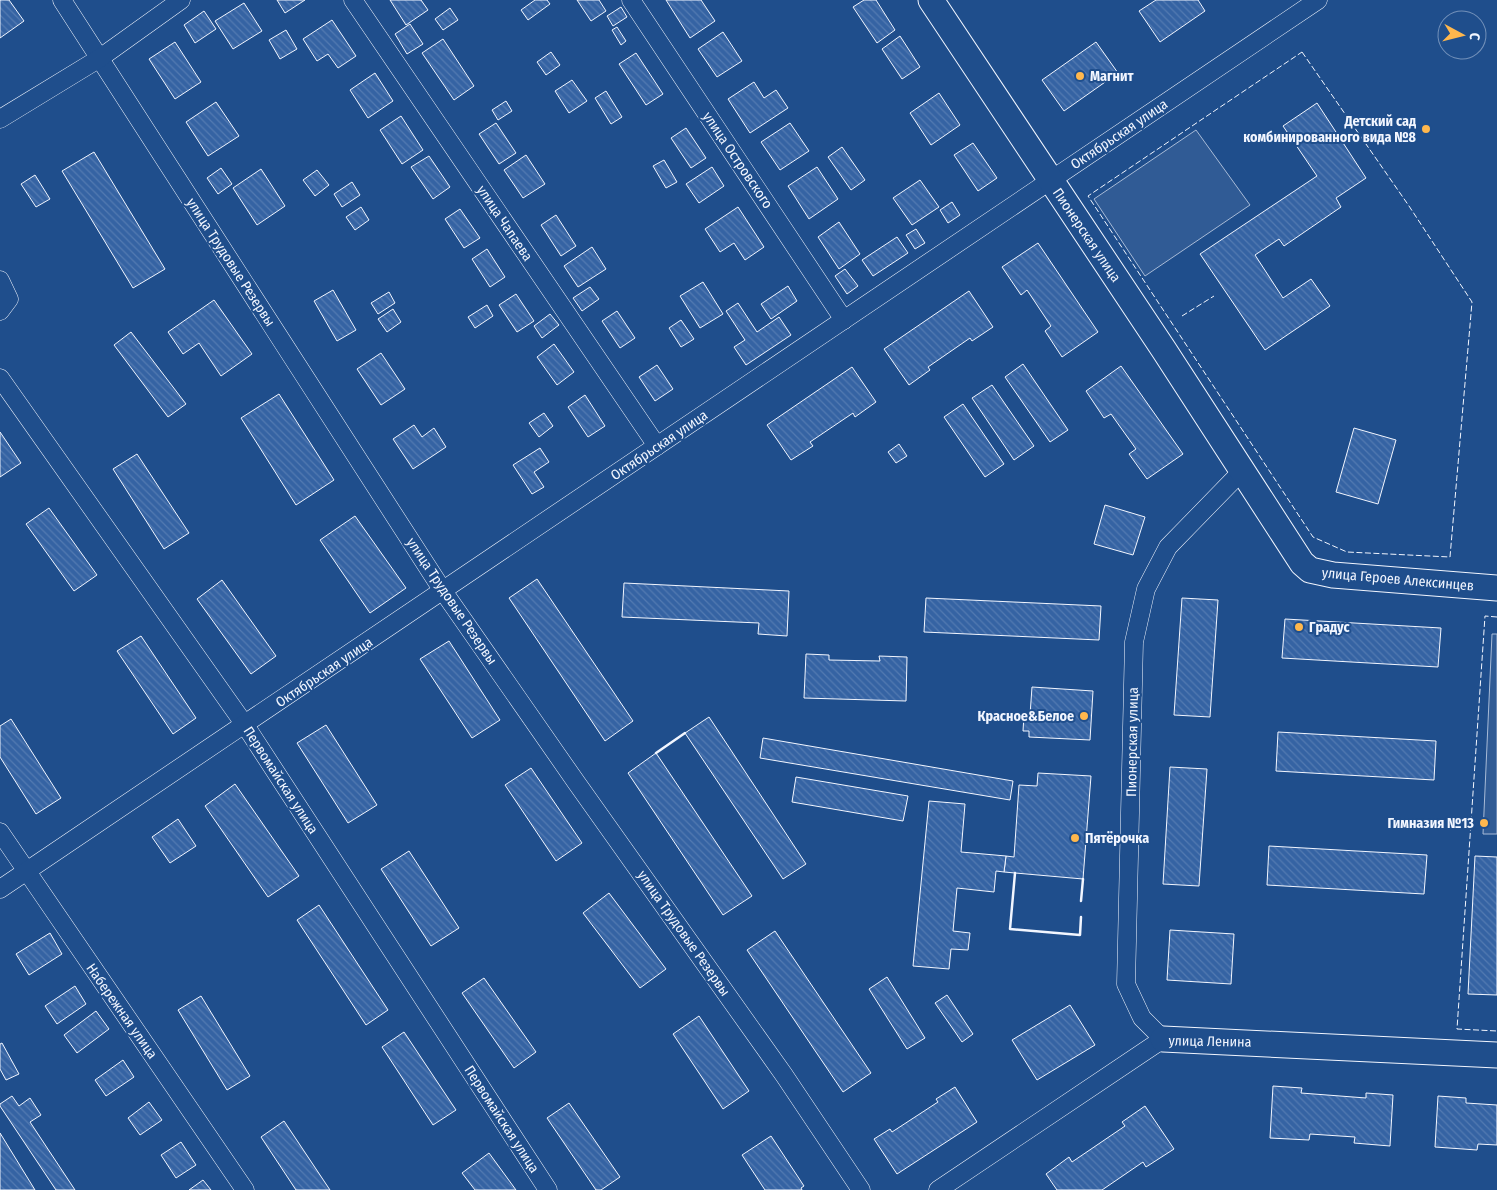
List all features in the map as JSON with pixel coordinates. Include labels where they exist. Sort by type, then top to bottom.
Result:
[{"type":"street","name":"улица Трудовые Резервы","points":[[62,0],[443,591],[576,782],[784,1074],[861,1190]]},
{"type":"street","points":[[0,119],[100,58],[182,0]]},
{"type":"street","name":"улица Чапаева","points":[[353,0],[657,446]]},
{"type":"street","name":"улица Островского","points":[[631,0],[844,320]]},
{"type":"street","name":"Пионерская улица","points":[[931,0],[1302,563]]},
{"type":"street","name":"Октябрьская улица","points":[[0,889],[1318,0]]},
{"type":"street","points":[[0,280],[9,299],[0,311]]},
{"type":"street","name":"Первомайская улица","points":[[0,378],[245,725],[548,1190]]},
{"type":"street","name":"Пионерская улица","points":[[1163,1039],[1142,1018],[1126,984],[1134,642],[1146,589],[1168,547],[1242,471]]},
{"type":"street","name":"улица Героев Алексинцев","points":[[1302,563],[1310,570],[1333,575],[1497,588]]},
{"type":"street","name":"Набережная улица","points":[[0,832],[245,1190]]},
{"type":"street","name":"улица Ленина","points":[[938,1190],[1163,1039],[1497,1055]]},
{"type":"shaded area","points":[[1196,130],[1250,205],[1145,276],[1094,199]]},
{"type":"shaded area","points":[[1492,634],[1497,634],[1497,834],[1483,834]]},
{"type":"building","points":[[0,0],[9,0],[24,21],[0,38]]},
{"type":"building","points":[[277,0],[305,0],[285,13]]},
{"type":"building","points":[[390,0],[421,0],[428,10],[406,25]]},
{"type":"building","points":[[535,0],[547,0],[550,4],[528,20],[521,10]]},
{"type":"building","points":[[577,0],[599,0],[606,11],[591,21]]},
{"type":"building","points":[[666,0],[701,0],[715,21],[690,38]]},
{"type":"building","points":[[864,0],[876,0],[895,30],[877,43],[853,7]]},
{"type":"building","points":[[1156,0],[1198,0],[1205,11],[1160,42],[1139,11]]},
{"type":"building","points":[[244,3],[262,31],[233,49],[215,21]]},
{"type":"building","points":[[621,7],[627,17],[613,26],[607,16]]},
{"type":"building","points":[[450,8],[458,20],[443,30],[435,19]]},
{"type":"building","points":[[204,11],[216,29],[195,43],[184,25]]},
{"type":"building","points":[[332,20],[356,56],[338,68],[328,54],[317,61],[303,39]]},
{"type":"building","points":[[410,24],[423,44],[407,54],[395,34]]},
{"type":"building","points":[[617,27],[626,41],[621,45],[612,30]]},
{"type":"building","points":[[286,30],[297,49],[280,59],[269,40]]},
{"type":"building","points":[[723,32],[742,61],[717,77],[698,49]]},
{"type":"building","points":[[900,36],[920,67],[902,79],[882,49]]},
{"type":"building","points":[[443,39],[474,86],[454,100],[422,53]]},
{"type":"building","points":[[175,42],[201,82],[175,99],[149,59]]},
{"type":"building","name":"Магнит","points":[[1096,42],[1118,73],[1064,111],[1042,80]]},
{"type":"building","points":[[551,52],[560,65],[546,75],[537,62]]},
{"type":"building","points":[[636,53],[663,94],[646,105],[619,64]]},
{"type":"building","points":[[375,73],[393,101],[368,118],[350,90]]},
{"type":"building","points":[[572,80],[587,101],[569,113],[555,91]]},
{"type":"building","points":[[754,82],[764,98],[776,90],[788,108],[750,133],[728,99]]},
{"type":"building","points":[[606,91],[622,117],[611,124],[595,98]]},
{"type":"building","points":[[939,93],[960,125],[931,145],[910,113]]},
{"type":"building","points":[[506,101],[512,111],[498,120],[492,110]]},
{"type":"building","points":[[216,102],[239,136],[208,156],[186,122]]},
{"type":"building","points":[[1317,103],[1366,178],[1336,198],[1341,207],[1284,246],[1279,239],[1255,255],[1283,298],[1311,279],[1330,306],[1265,350],[1200,254],[1317,176],[1283,126]]},
{"type":"building","points":[[401,116],[423,150],[402,164],[380,130]]},
{"type":"building","points":[[496,123],[516,153],[499,164],[479,134]]},
{"type":"building","points":[[790,123],[809,151],[780,170],[761,142]]},
{"type":"building","points":[[686,128],[706,158],[691,168],[671,138]]},
{"type":"building","points":[[973,143],[997,178],[978,191],[954,155]]},
{"type":"building","points":[[842,147],[865,180],[851,190],[828,157]]},
{"type":"building","points":[[94,152],[165,269],[133,288],[62,171]]},
{"type":"building","points":[[526,155],[545,184],[523,198],[504,170]]},
{"type":"building","points":[[429,156],[450,187],[433,199],[411,167]]},
{"type":"building","points":[[664,160],[677,182],[666,188],[653,166]]},
{"type":"building","points":[[712,167],[724,186],[699,203],[686,184]]},
{"type":"building","points":[[817,167],[838,199],[809,219],[788,186]]},
{"type":"building","points":[[221,168],[232,184],[218,194],[207,178]]},
{"type":"building","points":[[261,169],[285,206],[257,225],[233,188]]},
{"type":"building","points":[[317,170],[329,185],[315,196],[303,180]]},
{"type":"building","points":[[35,175],[50,199],[36,207],[21,184]]},
{"type":"building","points":[[920,180],[939,207],[912,225],[893,198]]},
{"type":"building","points":[[352,182],[360,195],[342,207],[334,194]]},
{"type":"building","points":[[952,202],[960,215],[948,223],[940,210]]},
{"type":"building","points":[[361,207],[369,220],[355,230],[346,217]]},
{"type":"building","points":[[738,207],[764,247],[745,260],[734,243],[720,252],[705,229]]},
{"type":"building","points":[[460,209],[480,238],[464,248],[445,219]]},
{"type":"building","points":[[556,215],[576,246],[561,256],[541,225]]},
{"type":"building","points":[[839,222],[860,254],[839,269],[818,237]]},
{"type":"building","points":[[916,229],[925,243],[915,249],[906,235]]},
{"type":"building","points":[[897,237],[908,253],[873,276],[862,260]]},
{"type":"building","points":[[1038,243],[1098,332],[1062,357],[1045,331],[1051,326],[1027,290],[1021,295],[1002,267]]},
{"type":"building","points":[[592,247],[606,269],[578,287],[564,266]]},
{"type":"building","points":[[487,249],[505,277],[490,287],[472,259]]},
{"type":"building","points":[[845,269],[858,286],[847,294],[835,276]]},
{"type":"building","points":[[703,282],[723,314],[700,328],[680,296]]},
{"type":"building","points":[[788,286],[797,301],[771,319],[761,304]]},
{"type":"building","points":[[590,287],[599,299],[582,311],[573,298]]},
{"type":"building","points":[[333,290],[356,330],[337,341],[314,301]]},
{"type":"building","points":[[969,291],[993,327],[972,341],[970,338],[928,367],[930,370],[909,385],[884,349]]},
{"type":"building","points":[[389,292],[395,303],[378,314],[371,303]]},
{"type":"building","points":[[516,294],[534,321],[517,332],[499,305]]},
{"type":"building","points":[[214,300],[252,354],[221,376],[199,343],[183,354],[168,332]]},
{"type":"building","points":[[738,303],[757,332],[779,317],[791,335],[746,365],[734,347],[745,340],[726,311]]},
{"type":"building","points":[[487,305],[493,316],[475,328],[468,317]]},
{"type":"building","points":[[393,309],[401,322],[387,332],[378,319]]},
{"type":"building","points":[[617,311],[635,338],[620,348],[602,321]]},
{"type":"building","points":[[550,314],[559,325],[542,338],[534,326]]},
{"type":"building","points":[[681,320],[694,339],[681,347],[669,328]]},
{"type":"building","points":[[131,332],[186,404],[168,417],[114,345]]},
{"type":"building","points":[[554,344],[574,372],[557,385],[537,357]]},
{"type":"building","points":[[381,353],[405,389],[381,405],[357,369]]},
{"type":"building","points":[[1023,364],[1068,430],[1050,442],[1005,377]]},
{"type":"building","points":[[657,365],[673,389],[655,401],[639,377]]},
{"type":"building","points":[[1121,366],[1183,454],[1147,479],[1129,454],[1136,449],[1111,414],[1104,418],[1086,391]]},
{"type":"building","points":[[852,367],[876,402],[855,417],[853,413],[810,442],[813,446],[791,460],[767,425]]},
{"type":"building","points":[[992,385],[1034,446],[1014,460],[972,398]]},
{"type":"building","points":[[279,394],[334,480],[296,505],[241,418]]},
{"type":"building","points":[[585,395],[605,426],[588,437],[568,407]]},
{"type":"building","points":[[963,404],[1004,464],[985,477],[944,417]]},
{"type":"building","points":[[544,413],[553,426],[539,437],[529,423]]},
{"type":"building","points":[[414,425],[422,437],[434,428],[446,447],[413,469],[393,439]]},
{"type":"building","points":[[1354,428],[1396,440],[1378,504],[1336,492]]},
{"type":"building","points":[[0,432],[21,463],[0,477]]},
{"type":"building","points":[[899,444],[907,456],[896,463],[888,452]]},
{"type":"building","points":[[540,448],[549,462],[534,472],[544,487],[532,494],[513,465]]},
{"type":"building","points":[[137,454],[189,533],[164,549],[113,469]]},
{"type":"building","points":[[1105,505],[1145,517],[1133,555],[1094,544]]},
{"type":"building","points":[[49,508],[97,575],[74,591],[26,524]]},
{"type":"building","points":[[355,516],[406,588],[370,613],[320,540]]},
{"type":"building","points":[[537,579],[633,721],[605,741],[509,598]]},
{"type":"building","points":[[222,580],[276,656],[251,674],[197,599]]},
{"type":"building","points":[[624,583],[789,591],[787,636],[758,634],[759,623],[622,617]]},
{"type":"building","points":[[926,598],[1101,606],[1099,640],[924,632]]},
{"type":"building","points":[[1182,598],[1218,600],[1210,717],[1174,715]]},
{"type":"building","points":[[1285,619],[1441,628],[1438,667],[1282,658]]},
{"type":"building","points":[[141,636],[196,718],[173,734],[117,651]]},
{"type":"building","points":[[449,641],[500,720],[472,738],[420,659]]},
{"type":"building","points":[[806,654],[829,655],[829,660],[880,661],[879,656],[907,657],[906,701],[804,698]]},
{"type":"building","points":[[1032,687],[1093,691],[1090,740],[1029,737],[1029,731],[1023,731],[1024,715],[1030,715]]},
{"type":"building","points":[[709,717],[806,864],[783,879],[685,733]]},
{"type":"building","points":[[11,719],[61,798],[36,814],[0,757],[0,726]]},
{"type":"building","points":[[326,725],[377,805],[348,823],[297,743]]},
{"type":"building","points":[[1278,732],[1436,741],[1434,780],[1276,771]]},
{"type":"building","points":[[763,738],[1013,781],[1010,800],[760,758]]},
{"type":"building","points":[[656,753],[752,896],[723,915],[628,773]]},
{"type":"building","points":[[1170,767],[1207,769],[1199,886],[1163,884]]},
{"type":"building","points":[[531,768],[582,843],[556,861],[505,785]]},
{"type":"building","points":[[1038,773],[1091,776],[1083,879],[1004,872],[1006,856],[1014,857],[1019,785],[1037,786]]},
{"type":"building","points":[[796,777],[908,796],[903,821],[792,802]]},
{"type":"building","points":[[235,784],[299,876],[268,897],[205,806]]},
{"type":"building","points":[[929,801],[965,804],[961,852],[1006,856],[1004,872],[996,871],[994,892],[957,888],[953,931],[970,933],[968,950],[951,949],[949,969],[913,966]]},
{"type":"building","points":[[178,819],[196,846],[170,863],[152,837]]},
{"type":"building","points":[[1269,846],[1427,855],[1424,894],[1267,885]]},
{"type":"building","points":[[409,851],[459,928],[431,946],[381,869]]},
{"type":"building","points":[[1475,856],[1497,857],[1497,995],[1468,994]]},
{"type":"building","points":[[609,893],[666,969],[640,988],[583,913]]},
{"type":"building","points":[[319,905],[388,1010],[366,1025],[297,920]]},
{"type":"building","points":[[1170,930],[1234,934],[1231,984],[1167,980]]},
{"type":"building","points":[[775,931],[871,1073],[843,1092],[747,950]]},
{"type":"building","points":[[50,933],[62,954],[29,975],[16,954]]},
{"type":"building","points":[[887,977],[925,1038],[907,1049],[869,989]]},
{"type":"building","points":[[484,978],[536,1052],[514,1068],[462,993]]},
{"type":"building","points":[[75,986],[86,1004],[57,1024],[45,1006]]},
{"type":"building","points":[[947,995],[973,1034],[962,1042],[935,1003]]},
{"type":"building","points":[[201,996],[250,1076],[227,1090],[178,1010]]},
{"type":"building","points":[[1070,1005],[1095,1045],[1037,1080],[1012,1040]]},
{"type":"building","points":[[96,1011],[109,1029],[77,1053],[64,1035]]},
{"type":"building","points":[[699,1016],[749,1091],[723,1109],[673,1034]]},
{"type":"building","points":[[404,1032],[456,1110],[433,1125],[382,1047]]},
{"type":"building","points":[[2,1043],[19,1074],[6,1080],[0,1069],[0,1044]]},
{"type":"building","points":[[123,1060],[134,1077],[106,1096],[95,1080]]},
{"type":"building","points":[[1273,1086],[1302,1088],[1301,1093],[1366,1098],[1366,1093],[1393,1095],[1390,1146],[1354,1143],[1355,1137],[1310,1134],[1309,1140],[1270,1138]]},
{"type":"building","points":[[955,1087],[977,1122],[897,1174],[874,1139],[890,1129],[892,1132],[938,1102],[936,1099]]},
{"type":"building","points":[[12,1096],[19,1106],[30,1098],[41,1115],[30,1122],[75,1190],[56,1190],[0,1106],[0,1104]]},
{"type":"building","points":[[1438,1096],[1466,1098],[1466,1103],[1497,1105],[1497,1145],[1478,1144],[1477,1150],[1435,1147]]},
{"type":"building","points":[[149,1102],[162,1120],[140,1135],[128,1118]]},
{"type":"building","points":[[569,1103],[620,1177],[601,1190],[596,1190],[547,1118]]},
{"type":"building","points":[[1145,1106],[1174,1149],[1146,1167],[1143,1162],[1102,1190],[1057,1190],[1046,1174],[1069,1157],[1072,1162],[1125,1126],[1122,1122]]},
{"type":"building","points":[[284,1121],[330,1190],[296,1190],[261,1137]]},
{"type":"building","points":[[0,1133],[35,1190],[0,1190]]},
{"type":"building","points":[[771,1136],[804,1186],[801,1188],[802,1190],[765,1190],[742,1155]]},
{"type":"building","points":[[181,1142],[196,1165],[176,1178],[161,1155]]},
{"type":"building","points":[[489,1153],[516,1190],[475,1190],[462,1173]]},
{"type":"building","points":[[203,1180],[211,1190],[189,1190]]},
{"type":"fence","points":[[1302,52],[1409,206],[1472,302],[1450,557],[1347,552],[1313,537],[1088,196],[1302,52]]},
{"type":"fence","points":[[1182,316],[1214,296]]},
{"type":"fence","points":[[1497,617],[1485,616],[1457,1029],[1497,1031]]},
{"type":"wall","points":[[656,753],[685,733]]},
{"type":"wall","points":[[1015,873],[1010,929],[1080,935],[1081,917]]},
{"type":"wall","points":[[1081,901],[1083,879]]},
{"type":"place","name":"Магнит","points":[[1080,76]]},
{"type":"place","name":"Детский сад комбинированного вида №8","points":[[1426,129]]},
{"type":"place","name":"Градус","points":[[1299,627]]},
{"type":"place","name":"Красное&Белое","points":[[1084,716]]},
{"type":"place","name":"Гимназия №13","points":[[1484,823]]},
{"type":"place","name":"Пятёрочка","points":[[1075,838]]}]
